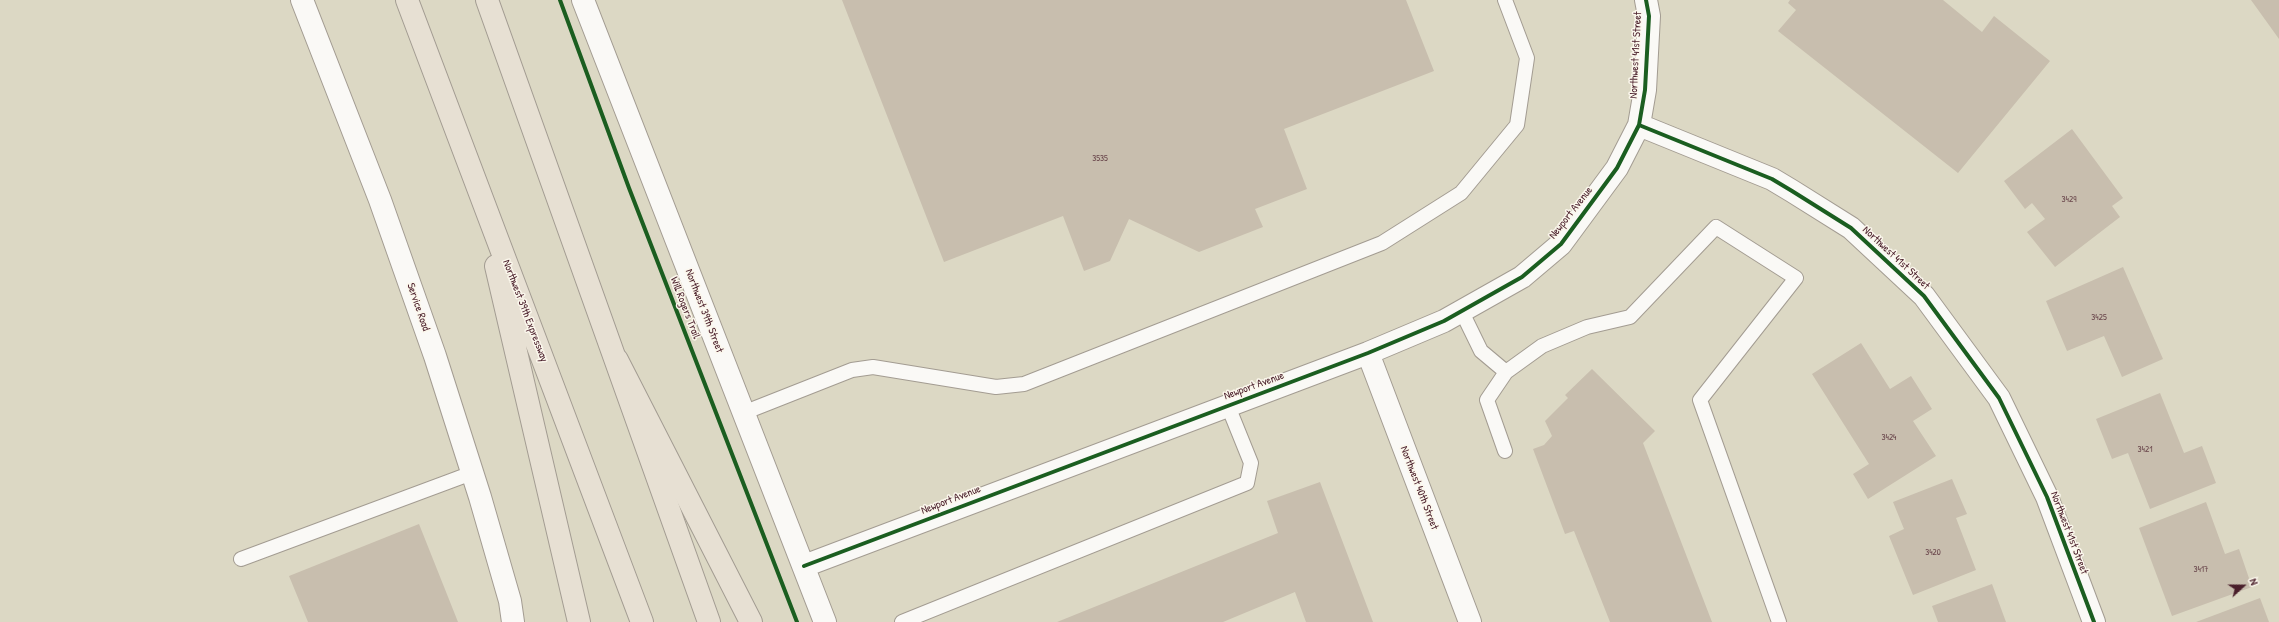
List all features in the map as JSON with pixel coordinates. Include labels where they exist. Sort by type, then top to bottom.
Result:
[{"type":"highway","name":"Northwest 39th Expressway","points":[[407,0],[642,622]]},
{"type":"highway","points":[[487,0],[617,360],[708,622]]},
{"type":"highway","points":[[476,181],[579,622]]},
{"type":"highway","points":[[617,360],[751,622]]},
{"type":"street","name":"Service Road","points":[[302,0],[380,200],[472,473],[510,601],[513,621]]},
{"type":"street","name":"Northwest 39th Street","points":[[583,0],[825,622]]},
{"type":"street","name":"Northwest 41st Street","points":[[1646,0],[1649,16],[1644,90],[1639,125],[1772,179],[1851,228],[1924,296],[1999,398],[2047,497],[2094,622]]},
{"type":"street","name":"Newport Avenue","points":[[804,566],[1368,353],[1444,321],[1461,310],[1522,277],[1561,244],[1618,168],[1639,125]]},
{"type":"street","name":"Northwest 40th Street","points":[[1368,353],[1470,622]]},
{"type":"lane","points":[[743,413],[852,370],[873,367],[996,387],[1024,384],[1382,243],[1461,193],[1517,125],[1527,58],[1505,0]]},
{"type":"lane","points":[[1505,452],[1486,400],[1506,372],[1542,346],[1587,327],[1630,317],[1716,227],[1796,278],[1700,400],[1779,622]]},
{"type":"lane","points":[[1461,310],[1481,351],[1506,372]]},
{"type":"lane","points":[[902,622],[1247,483],[1251,464],[1228,406]]},
{"type":"lane","points":[[241,559],[472,473]]},
{"type":"building","points":[[842,0],[1406,0],[1434,71],[1284,129],[1307,189],[1255,209],[1263,227],[1199,252],[1129,219],[1110,261],[1084,271],[1063,216],[944,262]]},
{"type":"building","points":[[1790,0],[1943,0],[1982,32],[1994,16],[2050,61],[1958,173],[1778,31],[1796,10],[1788,3]]},
{"type":"building","points":[[2251,0],[2279,0],[2279,39]]},
{"type":"building","points":[[2072,129],[2123,198],[2112,206],[2120,217],[2055,267],[2027,232],[2045,219],[2032,203],[2025,209],[2004,181]]},
{"type":"building","points":[[2123,267],[2163,359],[2122,377],[2104,336],[2067,351],[2046,301]]},
{"type":"building","points":[[1861,343],[1890,389],[1911,376],[1932,409],[1913,421],[1936,456],[1868,499],[1853,474],[1869,464],[1812,374]]},
{"type":"building","points":[[1592,369],[1655,431],[1643,443],[1712,622],[1610,622],[1574,531],[1565,534],[1533,449],[1544,445],[1552,436],[1545,421],[1568,398],[1565,395]]},
{"type":"building","points":[[2160,393],[2184,453],[2202,446],[2216,483],[2150,509],[2128,453],[2112,459],[2096,419]]},
{"type":"building","points":[[1952,479],[1967,514],[1956,518],[1976,570],[1913,595],[1889,536],[1904,529],[1893,502]]},
{"type":"building","points":[[1320,482],[1373,622],[1306,622],[1295,592],[1223,622],[1057,622],[1278,533],[1267,501]]},
{"type":"building","points":[[2206,502],[2225,554],[2239,549],[2252,587],[2172,616],[2139,528]]},
{"type":"building","points":[[419,524],[458,622],[308,622],[289,576]]},
{"type":"building","points":[[1992,584],[2006,622],[1938,622],[1932,606]]},
{"type":"building","points":[[2260,598],[2269,622],[2196,622]]},
{"type":"cycle path","name":"Will Rogers Trail","points":[[560,0],[629,188],[797,622]]},
{"type":"cycle path","points":[[1646,0],[1649,16],[1645,90],[1639,125],[1772,179],[1851,228],[1924,296],[1999,398],[2047,497],[2094,622]]},
{"type":"cycle path","points":[[804,566],[1368,353],[1444,321],[1522,277],[1561,244],[1617,168],[1639,125]]}]
